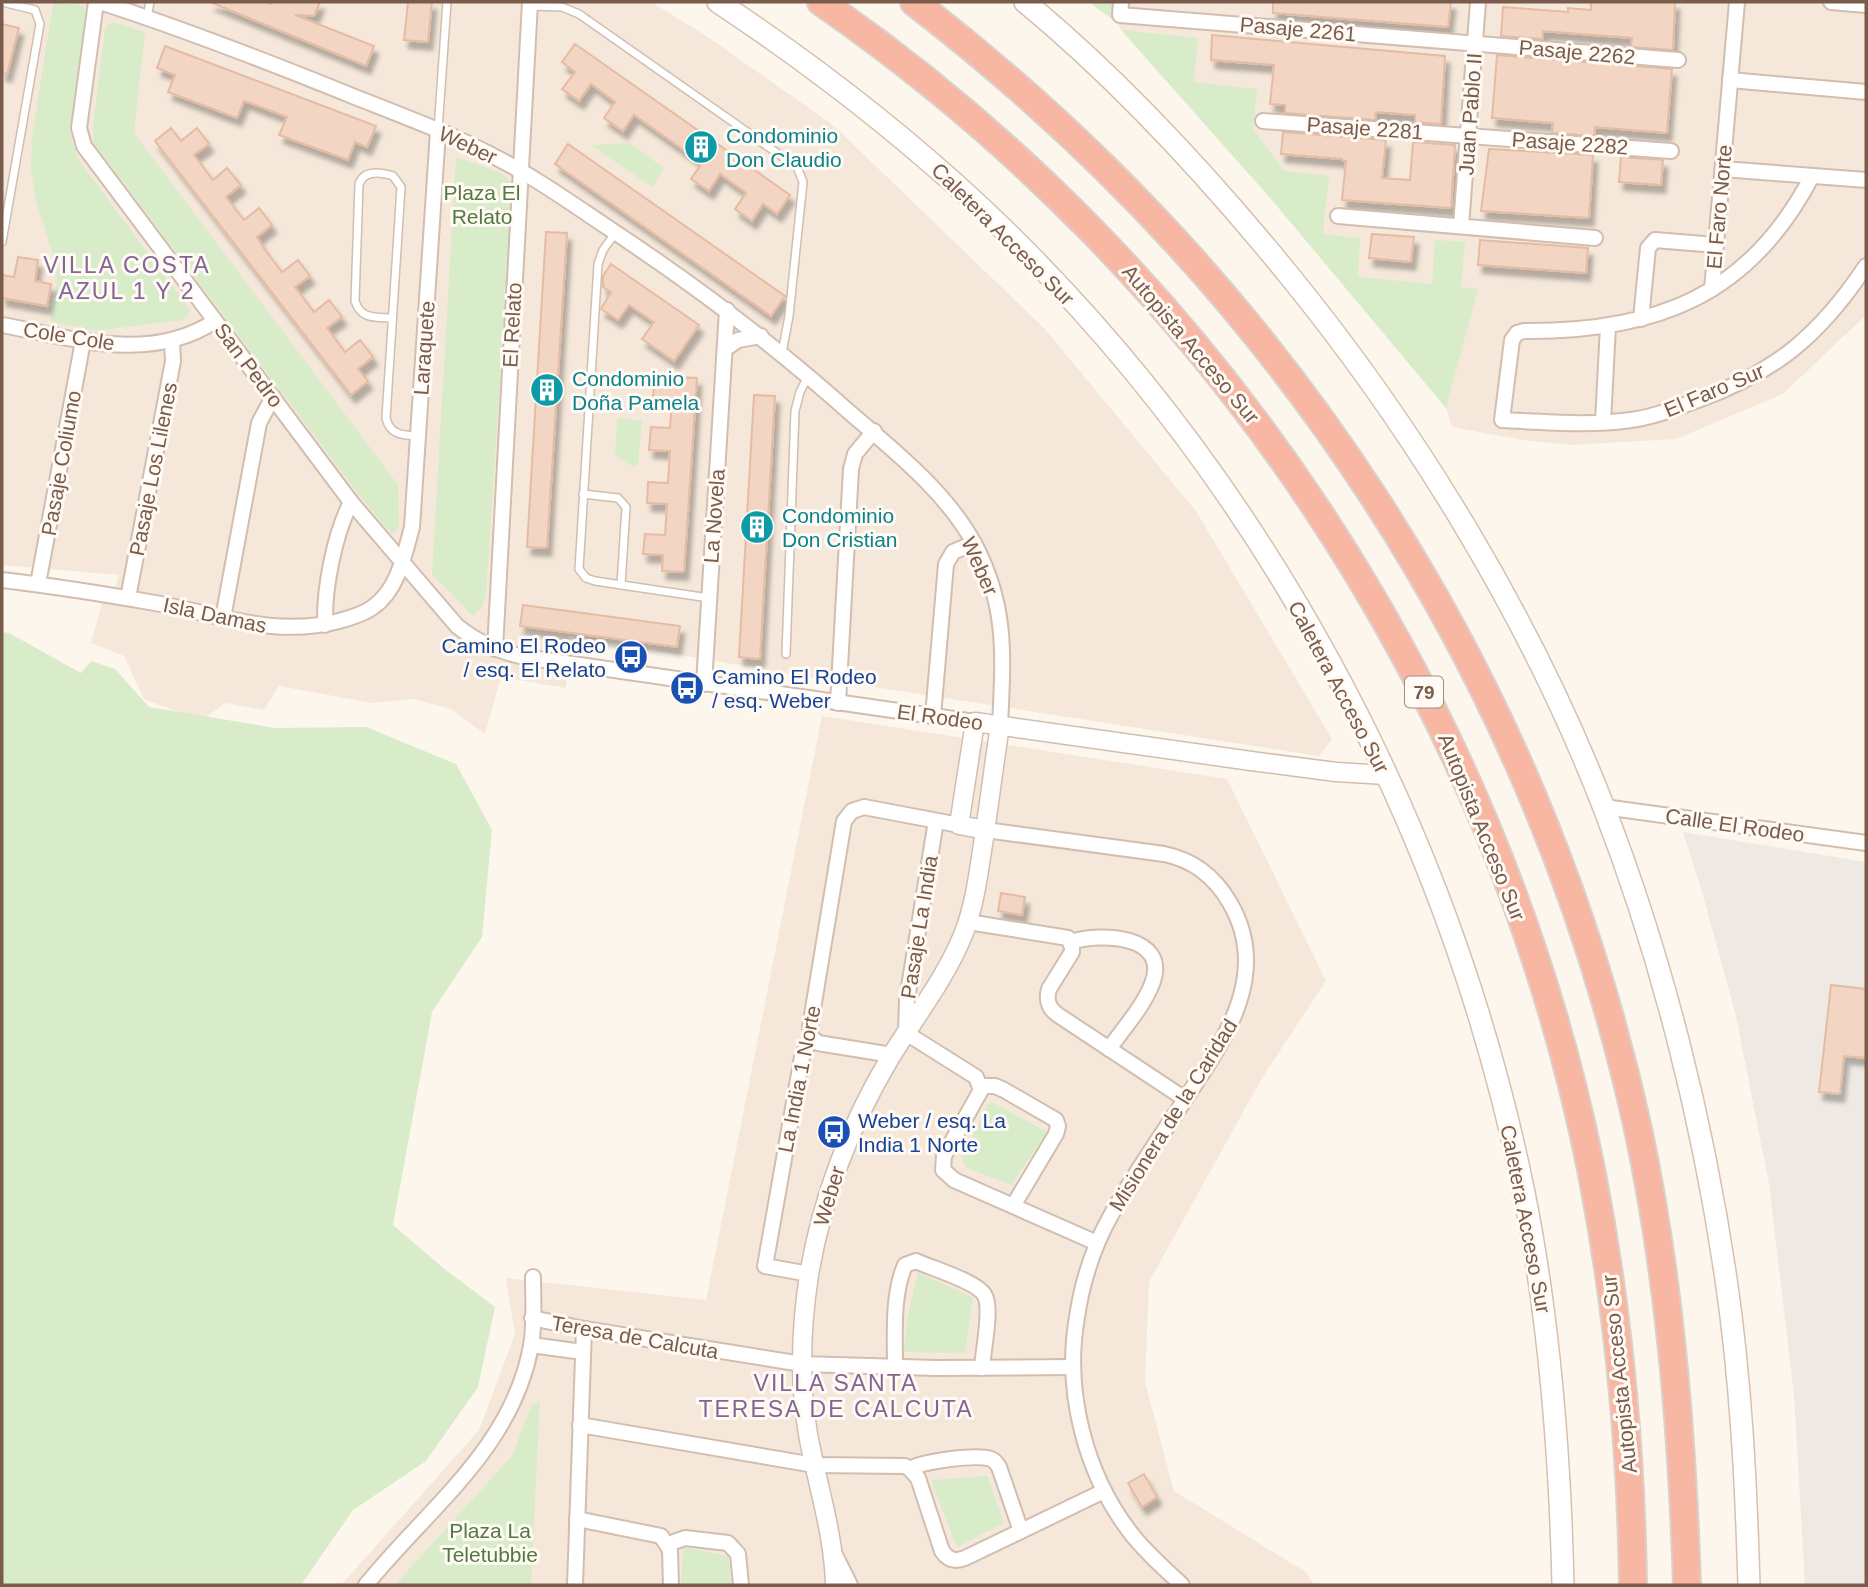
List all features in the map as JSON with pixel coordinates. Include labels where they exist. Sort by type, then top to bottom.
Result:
[{"type":"highway","name":"Autopista Acceso Sur","points":[[821,2],[932,84],[1024,165],[1094,232],[1171,316],[1248,411],[1320,513],[1355,567],[1418,679],[1452,748],[1497,854],[1541,978],[1577,1108],[1601,1222],[1617,1336],[1630,1485],[1633,1585]]},
{"type":"highway","name":"79","points":[[914,2],[983,57],[1086,148],[1168,231],[1229,301],[1302,392],[1364,481],[1412,558],[1474,671],[1533,799],[1563,876],[1603,997],[1638,1130],[1659,1249],[1673,1354],[1680,1432],[1686,1585]]},
{"type":"main road","name":"Caletera Acceso Sur","points":[[718,2],[803,60],[906,141],[1009,235],[1091,324],[1169,418],[1239,514],[1324,652],[1386,775],[1427,866],[1461,957],[1496,1073],[1522,1182],[1536,1257],[1552,1383],[1563,1585]]},
{"type":"main road","points":[[1025,2],[1126,93],[1218,192],[1304,294],[1382,399],[1451,505],[1512,612],[1566,720],[1604,807],[1629,879],[1673,1025],[1690,1092],[1727,1282],[1741,1406],[1749,1585]]},
{"type":"street","name":"Weber","points":[[98,2],[147,17],[271,63],[438,131],[521,170],[727,310],[809,375],[920,475],[974,543],[997,601],[1003,637],[1000,726],[973,903],[968,922],[942,976],[892,1055],[856,1121],[825,1207],[809,1274],[802,1364],[808,1432],[833,1552],[835,1585]]},
{"type":"street","name":"San Pedro","points":[[98,2],[79,128],[84,146],[351,502],[457,626],[475,640],[495,649]]},
{"type":"street","name":"Juan Pablo II","points":[[1461,226],[1478,2]]},
{"type":"street","name":"El Faro Norte","points":[[1608,326],[1641,319],[1682,305],[1712,289],[1737,2]]},
{"type":"street","points":[[1831,2],[1866,5]]},
{"type":"street","name":"El Relato","points":[[495,649],[530,4]]},
{"type":"street","name":"Pasaje 2261","points":[[1121,8],[1475,43]]},
{"type":"street","name":"Pasaje 2262","points":[[1475,43],[1678,60]]},
{"type":"street","points":[[1730,80],[1866,92]]},
{"type":"street","name":"Pasaje 2281","points":[[1263,121],[1468,136]]},
{"type":"street","name":"Laraquete","points":[[402,564],[412,527],[438,131]]},
{"type":"street","name":"Pasaje 2282","points":[[1468,136],[1671,150]]},
{"type":"street","points":[[1723,169],[1866,180]]},
{"type":"street","points":[[1712,289],[1737,272],[1771,240],[1794,209],[1812,176]]},
{"type":"street","points":[[1338,216],[1595,238]]},
{"type":"street","points":[[1641,319],[1648,248],[1651,243],[1655,240],[1716,245]]},
{"type":"street","name":"El Faro Sur","points":[[1608,326],[1517,333],[1512,340],[1502,420],[1631,420],[1666,412],[1741,384],[1763,372],[1802,343],[1820,326],[1866,266]]},
{"type":"street","name":"La Novela","points":[[704,684],[727,310]]},
{"type":"street","name":"Cole Cole","points":[[2,325],[116,345],[172,341],[200,331],[215,321]]},
{"type":"street","points":[[1603,422],[1608,326]]},
{"type":"street","points":[[724,349],[738,340],[761,336]]},
{"type":"street","name":"Pasaje Coliumo","points":[[38,584],[83,341]]},
{"type":"street","name":"Pasaje Los Lilenes","points":[[128,598],[173,361],[172,341]]},
{"type":"street","points":[[223,618],[260,423],[273,397]]},
{"type":"street","points":[[838,703],[851,469],[858,449],[874,431]]},
{"type":"street","points":[[325,625],[324,604],[342,520],[351,502]]},
{"type":"street","points":[[933,716],[946,564],[953,552],[974,543]]},
{"type":"street","name":"Isla Damas","points":[[2,580],[186,608],[275,628],[315,628],[349,619],[374,607],[391,585],[402,564]]},
{"type":"street","name":"El Rodeo","points":[[495,649],[524,657],[1000,726],[1336,772],[1386,775]]},
{"type":"street","points":[[936,821],[959,825],[975,722]]},
{"type":"street","name":"Calle El Rodeo","points":[[1604,807],[1866,843]]},
{"type":"street","name":"La India 1 Norte","points":[[809,1274],[765,1266],[802,1057],[811,1037],[810,1027],[842,828],[852,811],[870,808],[936,821]]},
{"type":"street","name":"Pasaje La India","points":[[906,1033],[907,999],[936,821]]},
{"type":"street","name":"Misionera de la Caridad","points":[[959,825],[1176,856],[1199,867],[1219,886],[1234,910],[1243,937],[1244,984],[1228,1033],[1120,1199],[1097,1243],[1087,1270],[1078,1309],[1073,1367],[1082,1431],[1095,1472],[1131,1534],[1182,1585]]},
{"type":"street","points":[[968,922],[1064,936],[1070,942],[1072,952],[1049,989],[1047,1002],[1058,1015],[1185,1099]]},
{"type":"street","points":[[1070,942],[1096,937],[1129,940],[1141,944],[1152,959],[1155,974],[1153,982],[1109,1049]]},
{"type":"street","points":[[906,1033],[972,1074],[980,1086],[979,1095],[944,1156],[943,1170],[954,1180],[1097,1243]]},
{"type":"street","points":[[811,1037],[818,1043],[892,1055]]},
{"type":"street","points":[[980,1086],[995,1086],[1004,1090],[1055,1120],[1058,1126],[1056,1134],[1013,1206]]},
{"type":"street","points":[[895,1368],[895,1332],[900,1284],[905,1265],[916,1261],[975,1286],[985,1294],[987,1308],[982,1368]]},
{"type":"street","points":[[366,1585],[462,1481],[493,1440],[515,1398],[531,1345],[533,1277]]},
{"type":"street","name":"Teresa de Calcuta","points":[[532,1318],[584,1329],[802,1364],[895,1368],[1073,1367]]},
{"type":"street","points":[[575,1585],[584,1329]]},
{"type":"street","name":"Teresa de Calcuta","points":[[531,1345],[583,1352]]},
{"type":"street","points":[[580,1425],[814,1465],[898,1466],[910,1469],[933,1461],[992,1460],[999,1467],[1021,1531]]},
{"type":"street","points":[[910,1469],[918,1478],[942,1551],[950,1559],[965,1558],[1104,1491]]},
{"type":"street","points":[[577,1519],[656,1533],[668,1544],[671,1556],[671,1585]]},
{"type":"street","points":[[668,1544],[685,1538],[728,1543],[738,1554],[741,1585]]},
{"type":"street","points":[[833,1552],[850,1585]]},
{"type":"lane","points":[[2,2],[35,10],[40,24],[2,242]]},
{"type":"lane","points":[[147,17],[150,2]]},
{"type":"lane","points":[[438,131],[447,2]]},
{"type":"lane","points":[[530,4],[562,7],[579,14],[797,167],[803,182],[789,316],[782,353]]},
{"type":"lane","points":[[393,318],[366,317],[355,302],[359,184],[363,176],[370,173],[393,176],[401,187],[393,318],[386,418],[395,433],[418,436]]},
{"type":"lane","points":[[616,233],[603,250],[598,264],[579,569],[590,580],[709,598]]},
{"type":"lane","points":[[786,654],[796,411],[800,392],[809,375]]},
{"type":"lane","points":[[583,494],[614,496],[622,500],[626,507],[621,585]]},
{"type":"shaded area","points":[[2,2],[651,2],[708,37],[833,125],[1044,328],[1196,511],[1332,739],[1319,756],[803,676],[569,636],[566,688],[501,677],[485,734],[451,709],[413,699],[372,703],[279,686],[264,710],[225,703],[201,721],[144,699],[124,656],[91,643],[103,599],[115,591],[119,575],[2,565]]},
{"type":"shaded area","points":[[1089,2],[1866,2],[1866,315],[1783,394],[1676,439],[1571,445],[1522,440],[1452,427],[1446,408],[1272,200],[1112,19]]},
{"type":"shaded area","points":[[822,716],[1227,779],[1326,981],[1262,1078],[1149,1282],[1145,1382],[1174,1491],[1306,1572],[1314,1585],[341,1585],[479,1430],[515,1334],[506,1278],[706,1300]]},
{"type":"shaded area","points":[[1683,832],[1866,862],[1866,1585],[1805,1585],[1794,1395],[1769,1184],[1736,1016]]},
{"type":"green space","points":[[58,2],[84,6],[86,14],[69,131],[78,159],[191,311],[183,320],[95,331],[50,321],[57,281],[55,262],[35,197],[31,168],[32,136],[53,4]]},
{"type":"green space","points":[[1089,2],[1113,2],[1112,19]]},
{"type":"green space","points":[[113,22],[145,32],[134,133],[398,485],[399,528],[392,534],[359,495],[93,142],[105,28]]},
{"type":"green space","points":[[1121,30],[1198,38],[1194,82],[1257,89],[1253,129],[1284,171],[1329,176],[1323,234],[1360,238],[1358,277],[1432,284],[1435,240],[1465,242],[1461,287],[1478,289],[1446,408],[1272,200]]},
{"type":"green space","points":[[629,143],[664,168],[652,187],[591,145]]},
{"type":"green space","name":"Plaza El Relato","points":[[456,157],[501,173],[513,183],[486,595],[483,606],[473,616],[432,574]]},
{"type":"green space","points":[[617,418],[642,421],[638,466],[632,466],[615,455]]},
{"type":"green space","points":[[2,632],[9,633],[81,673],[91,661],[115,669],[149,707],[275,728],[366,727],[456,764],[492,830],[482,937],[432,1012],[393,1225],[495,1307],[478,1387],[426,1461],[353,1510],[301,1585],[2,1585]]},
{"type":"green space","points":[[990,1101],[1047,1132],[1011,1185],[965,1167],[962,1157]]},
{"type":"green space","points":[[918,1272],[973,1298],[965,1353],[904,1352],[907,1320]]},
{"type":"green space","name":"Plaza La Teletubbie","points":[[540,1400],[531,1585],[395,1585],[512,1456],[531,1406]]},
{"type":"green space","points":[[987,1476],[1004,1523],[957,1547],[931,1480]]},
{"type":"green space","points":[[683,1547],[728,1556],[731,1585],[681,1585]]},
{"type":"building","points":[[210,2],[320,2],[314,16],[295,15],[374,46],[366,66]]},
{"type":"building","points":[[408,2],[432,2],[428,42],[404,40]]},
{"type":"building","points":[[1273,2],[1451,2],[1448,27],[1273,13]]},
{"type":"building","points":[[1591,2],[1675,2],[1673,50],[1631,47],[1632,38],[1543,31],[1543,39],[1501,36],[1503,7],[1568,12],[1568,8],[1591,10]]},
{"type":"building","points":[[2,24],[19,28],[7,74],[2,73]]},
{"type":"building","points":[[1212,35],[1445,56],[1441,124],[1415,122],[1415,115],[1376,112],[1375,120],[1285,113],[1285,105],[1270,104],[1274,65],[1211,60]]},
{"type":"building","name":"Condominio Don Claudio","points":[[575,44],[790,195],[777,214],[763,204],[752,221],[735,209],[746,193],[720,174],[709,191],[691,179],[702,163],[634,115],[623,131],[604,118],[615,102],[591,84],[579,101],[562,89],[575,72],[562,62]]},
{"type":"building","points":[[165,46],[376,126],[367,147],[355,142],[348,160],[279,135],[287,117],[256,105],[244,101],[237,118],[168,92],[175,75],[157,68]]},
{"type":"building","points":[[1497,55],[1672,69],[1667,133],[1595,127],[1594,136],[1552,133],[1553,123],[1492,118]]},
{"type":"building","points":[[171,128],[181,141],[197,128],[209,144],[194,155],[213,180],[227,168],[241,185],[226,197],[244,220],[259,208],[272,225],[257,237],[265,250],[282,272],[298,260],[310,276],[295,287],[314,312],[329,300],[342,317],[327,328],[345,352],[360,340],[373,357],[358,369],[368,381],[351,395],[155,141]]},
{"type":"building","points":[[1283,132],[1386,140],[1382,178],[1410,180],[1413,142],[1455,145],[1451,208],[1342,200],[1346,161],[1281,154]]},
{"type":"building","points":[[568,144],[785,296],[771,316],[555,164]]},
{"type":"building","points":[[1489,149],[1593,155],[1589,218],[1481,211]]},
{"type":"building","points":[[1621,157],[1663,160],[1661,185],[1619,182]]},
{"type":"building","name":"Condominio Doña Pamela","points":[[546,232],[567,233],[547,548],[527,547]]},
{"type":"building","points":[[1372,234],[1414,237],[1411,262],[1369,258]]},
{"type":"building","points":[[1480,240],[1588,248],[1586,273],[1478,265]]},
{"type":"building","points":[[18,257],[38,260],[35,281],[51,284],[47,306],[2,298],[2,275],[14,277]]},
{"type":"building","name":"Condominio Doña Pamela","points":[[611,264],[699,325],[674,361],[642,339],[654,322],[629,305],[618,320],[601,309],[611,292],[603,287],[603,276]]},
{"type":"building","name":"Condominio Doña Pamela","points":[[655,376],[697,378],[684,572],[662,571],[663,555],[643,554],[645,534],[665,535],[667,504],[647,503],[648,482],[668,483],[670,451],[649,450],[651,427],[670,428],[672,399],[653,398]]},
{"type":"building","name":"Condominio Don Cristian","points":[[754,395],[775,396],[760,659],[739,657]]},
{"type":"building","points":[[523,605],[680,626],[677,647],[520,626]]},
{"type":"building","points":[[1001,893],[1025,897],[1022,915],[998,911]]},
{"type":"building","points":[[1831,985],[1866,989],[1866,1058],[1844,1056],[1840,1094],[1819,1092]]},
{"type":"building","points":[[1144,1474],[1157,1497],[1142,1507],[1128,1483]]},
{"type":"place","name":"Condominio Don Claudio","points":[[701,147]]},
{"type":"place","name":"Condominio Doña Pamela","points":[[547,390]]},
{"type":"place","name":"Condominio Don Cristian","points":[[757,527]]},
{"type":"place","name":"Camino El Rodeo / esq. El Relato","points":[[631,657]]},
{"type":"place","name":"Camino El Rodeo / esq. Weber","points":[[687,688]]},
{"type":"place","name":"Weber / esq. La India 1 Norte","points":[[834,1132]]},
{"type":"district","name":"VILLA COSTA AZUL 1 Y 2","points":[[127,278]]},
{"type":"district","name":"VILLA SANTA TERESA DE CALCUTA","points":[[836,1396]]}]
